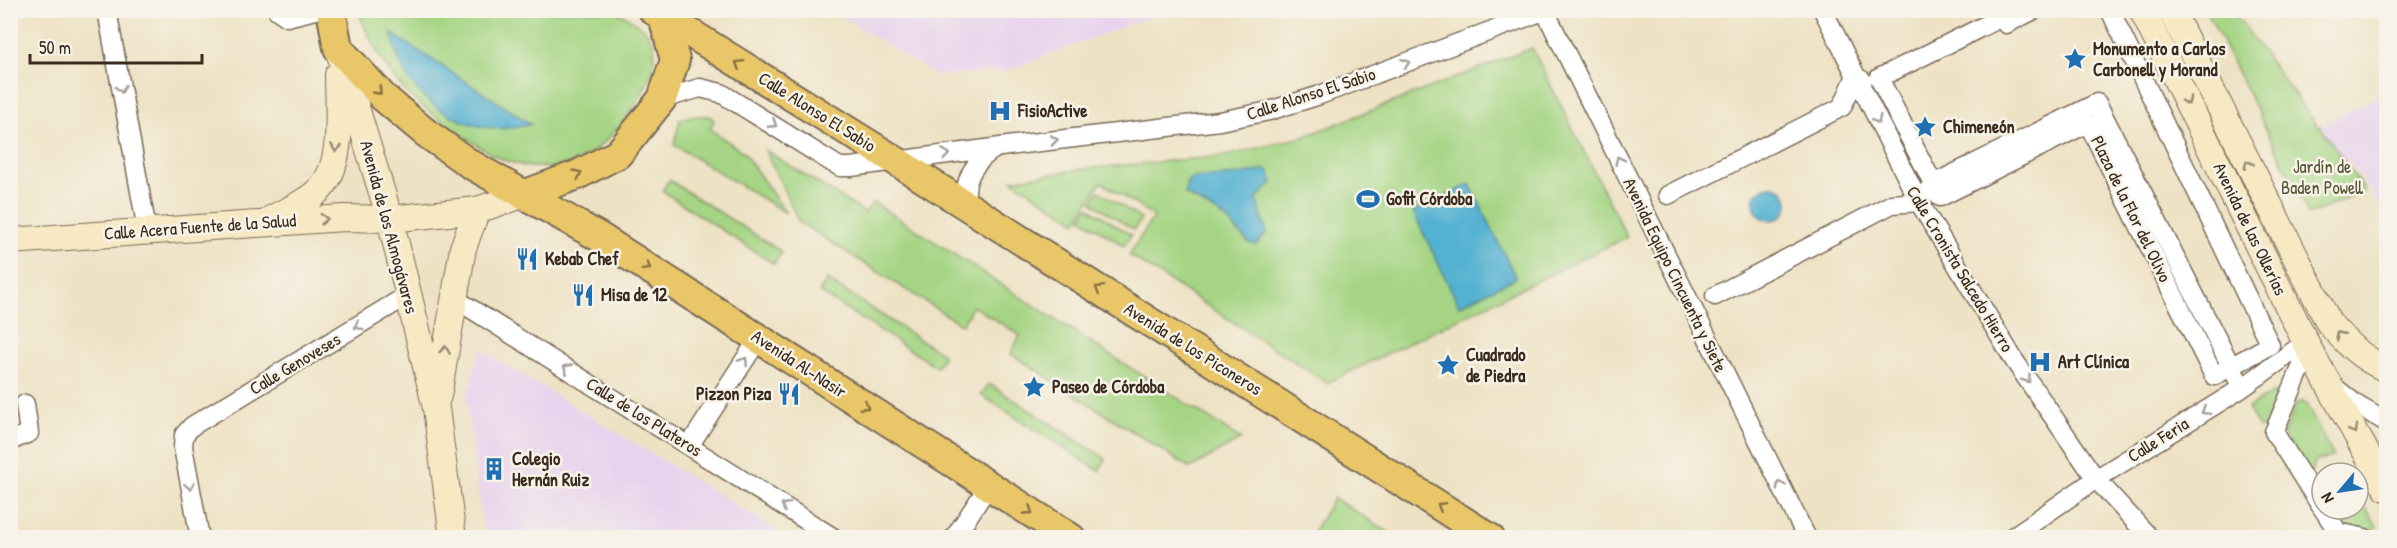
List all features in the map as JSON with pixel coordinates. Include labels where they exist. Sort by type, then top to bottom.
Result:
[{"type":"main road","points":[[266,222],[317,193],[327,182],[338,148],[338,48],[331,10]]},
{"type":"main road","name":"Avenida de las Ollerías","points":[[2142,10],[2325,379]]},
{"type":"main road","name":"Avenida de las Ollerías","points":[[2171,10],[2328,323],[2364,359],[2386,369]]},
{"type":"main road","points":[[523,195],[578,175],[618,154],[662,99],[675,60],[658,14]]},
{"type":"main road","name":"Calle Alonso El Sabio","points":[[658,14],[896,161]]},
{"type":"main road","name":"Avenida Al-Nasir","points":[[338,48],[383,97],[426,133],[471,164],[601,238],[1071,537]]},
{"type":"main road","name":"Avenida de los Almogávares","points":[[338,48],[390,219],[436,408],[453,537]]},
{"type":"main road","name":"Avenida de los Piconeros","points":[[896,161],[1490,537]]},
{"type":"main road","name":"Calle Acera Fuente de la Salud","points":[[10,241],[266,222],[344,218],[390,219],[477,210],[523,195]]},
{"type":"main road","name":"Avenida de los Almogávares","points":[[436,408],[463,248],[477,210]]},
{"type":"main road","points":[[2325,379],[2386,488]]},
{"type":"street","points":[[107,10],[147,230]]},
{"type":"street","points":[[277,10],[287,17],[315,10]]},
{"type":"street","name":"Calle Cronista Salcedo Hierro","points":[[1823,10],[1919,202],[2014,360],[2096,479],[2150,537]]},
{"type":"street","points":[[1715,296],[1892,204],[1919,202],[1933,184],[1880,78],[2016,10]]},
{"type":"street","points":[[1668,195],[1842,107],[1855,78],[1884,86],[2034,10]]},
{"type":"street","points":[[2110,10],[2270,345],[2231,367],[2242,388]]},
{"type":"street","name":"Calle Alonso El Sabio","points":[[896,161],[1220,121],[1269,111],[1317,96],[1546,11]]},
{"type":"street","name":"Avenida Equipo Cincuenta y Siete","points":[[1546,11],[1807,537]]},
{"type":"street","points":[[662,99],[700,88],[714,90],[733,98],[837,165],[851,167],[896,161]]},
{"type":"street","name":"Plaza de la Flor del Olivo","points":[[1933,184],[1940,196],[2088,123],[2214,376],[2231,367]]},
{"type":"street","points":[[967,206],[965,194],[970,173],[981,158],[996,148]]},
{"type":"street","name":"Calle Genoveses","points":[[200,537],[183,447],[184,435],[192,426],[408,295]]},
{"type":"street","name":"Calle de los Plateros","points":[[454,298],[834,537]]},
{"type":"street","points":[[689,446],[759,338]]},
{"type":"street","points":[[2307,346],[2274,432],[2310,489]]},
{"type":"street","name":"Calle Feria","points":[[2011,537],[2096,479],[2307,346]]},
{"type":"street","name":"Avenida de las Ollerías","points":[[2325,379],[2357,405],[2386,422]]},
{"type":"street","points":[[10,441],[29,433],[25,404]]},
{"type":"street","points":[[954,537],[989,485]]},
{"type":"street","points":[[2331,521],[2338,532],[2365,537]]},
{"type":"shaded area","points":[[833,11],[1165,11],[1007,70],[937,76]]},
{"type":"shaded area","points":[[2386,92],[2386,216],[2347,157],[2343,159],[2320,126]]},
{"type":"shaded area","points":[[480,349],[788,537],[484,537],[466,399]]},
{"type":"green space","points":[[358,11],[616,11],[638,24],[650,37],[654,57],[651,74],[633,108],[608,139],[595,150],[579,160],[564,165],[525,166],[487,152],[437,118],[408,94],[382,60]]},
{"type":"green space","name":"Jardín de Baden Powell","points":[[2207,11],[2233,11],[2318,127],[2320,126],[2365,191],[2309,215]]},
{"type":"green space","name":"Gofit Córdoba","points":[[1532,48],[1627,237],[1327,383],[1129,255],[1154,216],[1101,182],[1076,222],[1012,180],[1082,169],[1225,156],[1303,137]]},
{"type":"green space","points":[[691,116],[710,116],[714,121],[710,129],[744,153],[786,213],[674,145],[680,119]]},
{"type":"green space","points":[[765,150],[865,213],[873,202],[1241,439],[1190,468],[1011,354],[1020,335],[973,306],[962,325],[799,222]]},
{"type":"green space","points":[[669,180],[782,252],[774,264],[662,191]]},
{"type":"green space","points":[[1099,191],[1141,219],[1134,230],[1092,202]]},
{"type":"green space","points":[[1088,207],[1131,235],[1124,246],[1081,218]]},
{"type":"green space","points":[[827,280],[944,355],[937,367],[819,292]]},
{"type":"green space","points":[[989,384],[1106,459],[1099,471],[981,395]]},
{"type":"green space","points":[[2274,392],[2277,395],[2264,427],[2259,428],[2248,408]]},
{"type":"green space","points":[[2301,401],[2306,404],[2333,456],[2310,461],[2309,474],[2283,435],[2296,404]]},
{"type":"green space","points":[[1334,498],[1396,537],[1310,537]]},
{"type":"green space","points":[[2370,515],[2377,526],[2373,533],[2349,527],[2342,521],[2370,521]]},
{"type":"water","points":[[391,33],[531,124],[512,128],[494,128],[475,125],[441,110],[413,85],[397,56]]},
{"type":"water","points":[[1266,169],[1273,183],[1258,197],[1257,202],[1267,232],[1256,245],[1249,243],[1223,216],[1185,194],[1187,182],[1191,178],[1240,175]]},
{"type":"water","points":[[1470,184],[1516,278],[1459,306],[1413,212]]},
{"type":"water","points":[[1771,186],[1783,191],[1788,203],[1783,215],[1771,220],[1759,215],[1754,203],[1759,191]]},
{"type":"place","name":"Monumento a Carlos Carbonell y Morand","points":[[2075,59]]},
{"type":"place","name":"FisioActive","points":[[1000,111]]},
{"type":"place","name":"Chimeneón","points":[[1925,127]]},
{"type":"place","name":"Gofit Córdoba","points":[[1368,199]]},
{"type":"place","name":"Kebab Chef","points":[[527,259]]},
{"type":"place","name":"Misa de 12","points":[[583,295]]},
{"type":"place","name":"Art Clínica","points":[[2040,362]]},
{"type":"place","name":"Cuadrado de Piedra","points":[[1448,365]]},
{"type":"place","name":"Paseo de Córdoba","points":[[1034,387]]},
{"type":"place","name":"Pizzon Piza","points":[[789,394]]},
{"type":"place","name":"Colegio Hernán Ruiz","points":[[494,469]]}]
